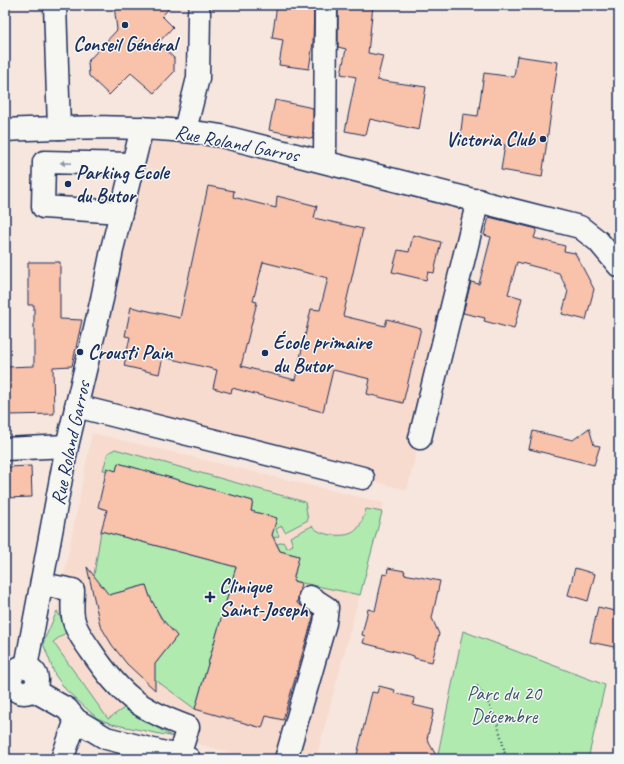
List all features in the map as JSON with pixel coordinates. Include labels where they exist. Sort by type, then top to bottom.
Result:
[{"type":"street","points":[[55,5],[59,128]]},
{"type":"street","points":[[325,161],[326,5]]},
{"type":"street","points":[[185,130],[198,78],[198,13]]},
{"type":"street","points":[[5,130],[59,128],[142,128]]},
{"type":"street","name":"Rue Roland Garros","points":[[26,667],[67,446],[142,128],[185,130],[221,136],[325,161],[580,227],[598,241],[619,266]]},
{"type":"street","points":[[121,212],[43,207],[44,162],[133,164]]},
{"type":"street","points":[[420,438],[478,200]]},
{"type":"street","points":[[76,406],[363,478]]},
{"type":"street","points":[[5,449],[67,446]]},
{"type":"street","points":[[33,690],[66,709],[76,720],[106,738],[184,758],[188,727],[160,717],[137,704],[118,686],[102,667],[74,622],[73,590],[42,584]]},
{"type":"street","points":[[286,759],[325,623],[327,608],[310,597]]},
{"type":"street","points":[[26,667],[34,670],[37,678],[33,690],[30,692],[21,693],[8,685],[14,671],[18,668],[26,667]]},
{"type":"street","points":[[62,759],[76,720]]},
{"type":"path","points":[[477,686],[494,714],[502,733],[506,759]]},
{"type":"shaded area","name":"École primaire du Butor","points":[[142,128],[478,200],[407,490],[76,406]]},
{"type":"shaded area","name":"Clinique Saint-Joseph","points":[[92,433],[384,503],[316,759],[253,759],[108,719],[52,642],[67,631],[57,611]]},
{"type":"green space","points":[[115,449],[305,502],[308,520],[285,532],[282,526],[276,529],[279,536],[274,538],[272,535],[276,518],[251,511],[253,501],[118,463],[116,471],[103,470],[108,453]]},
{"type":"green space","points":[[366,509],[382,512],[360,595],[293,581],[299,556],[280,551],[277,544],[283,542],[287,548],[293,545],[290,537],[312,526],[329,535],[346,535],[355,531],[359,527]]},
{"type":"green space","points":[[101,531],[236,567],[195,709],[153,678],[152,668],[177,636],[158,612],[146,585],[106,596],[98,586],[92,588]]},
{"type":"green space","points":[[57,611],[68,631],[53,642],[108,719],[124,708],[171,736],[184,739],[112,724],[97,718],[66,690],[55,675],[43,643]]},
{"type":"green space","name":"Parc du 20 Décembre","points":[[463,631],[605,685],[588,759],[437,759]]},
{"type":"green space","points":[[23,667],[32,671],[36,680],[32,689],[23,693],[14,689],[10,680],[14,671]]},
{"type":"building","points":[[114,5],[172,5],[162,16],[173,27],[158,43],[174,58],[174,72],[154,93],[131,73],[109,95],[89,76],[88,61],[117,30]]},
{"type":"building","points":[[277,5],[314,5],[313,43],[309,69],[279,65],[283,40],[272,38]]},
{"type":"building","points":[[338,5],[373,5],[368,53],[383,56],[377,80],[426,87],[419,130],[370,119],[366,135],[345,131],[356,77],[341,74],[346,49],[338,47]]},
{"type":"building","points":[[517,56],[558,62],[542,177],[501,170],[505,145],[460,139],[463,114],[478,116],[484,73],[514,77]]},
{"type":"building","points":[[275,100],[313,108],[313,139],[269,130]]},
{"type":"building","points":[[208,186],[234,191],[233,197],[276,208],[277,196],[317,206],[314,218],[363,229],[343,316],[385,326],[387,319],[421,328],[403,403],[367,394],[370,379],[333,370],[323,412],[232,388],[231,393],[213,388],[217,370],[163,357],[159,374],[124,366],[130,337],[125,336],[131,307],[180,318]],"holes":[[[263,262],[328,278],[320,310],[311,309],[295,380],[241,366],[257,302],[253,301]]]},
{"type":"building","points":[[489,217],[537,229],[534,238],[565,246],[564,251],[575,253],[594,289],[586,320],[562,314],[568,291],[559,273],[517,262],[508,294],[522,298],[514,329],[484,321],[485,318],[463,313],[471,282],[479,284],[491,237],[484,235]]},
{"type":"building","points":[[413,235],[441,242],[434,273],[428,272],[426,280],[392,272],[398,250],[409,252]]},
{"type":"building","points":[[28,262],[60,262],[60,319],[82,320],[72,366],[53,367],[54,414],[9,415],[7,367],[34,366],[34,305],[28,305]]},
{"type":"building","points":[[589,428],[594,445],[600,446],[594,465],[529,449],[533,431],[573,440]]},
{"type":"building","points":[[118,463],[253,501],[251,511],[277,518],[272,535],[280,551],[299,556],[293,581],[301,583],[297,603],[314,614],[283,720],[266,716],[262,728],[195,709],[236,567],[101,531],[107,510],[98,507],[107,468],[116,471]]},
{"type":"building","points":[[31,466],[32,497],[5,498],[5,471],[8,471],[8,467]]},
{"type":"building","points":[[87,567],[109,595],[146,585],[150,597],[161,618],[177,636],[155,664],[155,690],[127,664],[112,645],[100,625]]},
{"type":"building","points":[[388,568],[405,571],[404,574],[440,581],[432,618],[439,634],[432,662],[363,643],[365,636],[362,635],[368,609],[375,611],[383,574],[387,575]]},
{"type":"building","points":[[575,568],[595,574],[588,601],[568,595]]},
{"type":"building","points":[[598,607],[619,612],[619,648],[590,642]]},
{"type":"building","points":[[379,686],[395,690],[394,693],[414,698],[413,705],[434,710],[427,739],[438,759],[356,759],[372,692],[377,693]]},
{"type":"place","name":"Conseil Général","points":[[125,25]]},
{"type":"place","name":"Victoria Club","points":[[543,139]]},
{"type":"place","name":"Parking Ecole du Butor","points":[[68,184]]},
{"type":"place","name":"Crousti Pain","points":[[80,352]]},
{"type":"place","name":"École primaire du Butor","points":[[265,353]]},
{"type":"place","name":"Clinique Saint-Joseph","points":[[210,597]]}]
